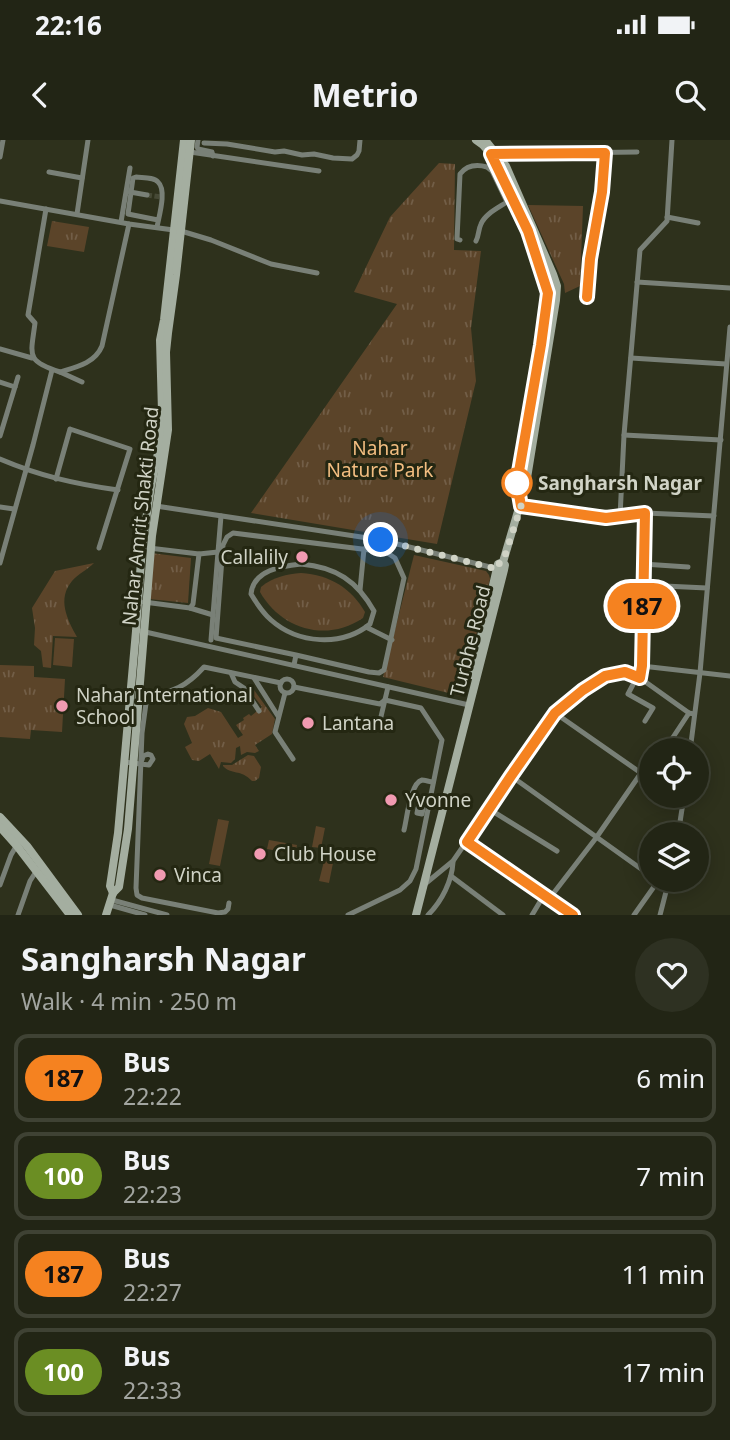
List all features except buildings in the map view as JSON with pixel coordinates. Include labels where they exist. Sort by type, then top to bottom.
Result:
[{"type":"street","points":[[0,157],[3,140]]},
{"type":"street","points":[[77,214],[88,140]]},
{"type":"street","name":"Nahar Amrit Shakti Road","points":[[184,140],[186,152]]},
{"type":"street","name":"Nahar Amrit Shakti Road","points":[[137,761],[146,547],[168,430],[163,351],[186,152],[191,140]]},
{"type":"street","points":[[213,156],[212,152],[197,148],[201,142],[352,159],[359,151],[360,140]]},
{"type":"street","points":[[476,140],[494,154],[637,152]]},
{"type":"street","name":"Turbhe Road","points":[[414,915],[425,884],[432,813],[467,705],[501,567],[521,506],[556,300],[557,286],[513,199],[506,166],[485,140]]},
{"type":"street","points":[[620,517],[624,435],[640,250],[667,221],[672,140]]},
{"type":"street","points":[[265,163],[267,151]]},
{"type":"street","points":[[186,152],[319,171]]},
{"type":"street","points":[[273,164],[275,152]]},
{"type":"street","points":[[587,297],[605,153]]},
{"type":"street","points":[[460,240],[457,239],[460,174],[470,166],[487,167],[513,199],[483,220],[476,241]]},
{"type":"street","points":[[130,168],[129,215],[211,240],[271,264],[317,273]]},
{"type":"street","points":[[49,172],[82,178]]},
{"type":"street","points":[[121,222],[133,178],[136,177],[158,182],[163,191],[157,224]]},
{"type":"street","points":[[129,192],[147,195]]},
{"type":"street","points":[[0,201],[121,222],[157,224]]},
{"type":"street","points":[[46,209],[28,315],[35,323],[31,352],[37,363],[82,382]]},
{"type":"street","points":[[667,217],[698,223]]},
{"type":"street","points":[[60,372],[98,356],[128,223]]},
{"type":"street","points":[[530,229],[548,293],[517,483],[521,506],[606,518],[645,513],[714,516]]},
{"type":"street","points":[[637,282],[730,288]]},
{"type":"street","points":[[547,289],[557,286]]},
{"type":"street","points":[[691,738],[692,713],[700,673],[730,327]]},
{"type":"street","points":[[0,349],[33,358]]},
{"type":"street","points":[[631,358],[726,364]]},
{"type":"street","points":[[0,563],[52,370]]},
{"type":"street","points":[[0,436],[18,377]]},
{"type":"street","points":[[0,382],[15,387]]},
{"type":"street","points":[[56,479],[70,429],[130,449],[99,548]]},
{"type":"street","points":[[624,435],[721,440]]},
{"type":"street","points":[[0,459],[56,479],[118,490]]},
{"type":"street","points":[[153,506],[381,540],[501,567]]},
{"type":"street","points":[[0,507],[15,509]]},
{"type":"street","points":[[645,513],[642,666],[628,694],[653,708],[645,721]]},
{"type":"street","points":[[211,640],[221,516]]},
{"type":"street","points":[[316,543],[317,530]]},
{"type":"street","points":[[233,533],[364,549],[387,552],[395,558],[404,578],[384,670],[379,673],[369,672],[216,638],[223,545],[233,533]]},
{"type":"street","points":[[146,547],[199,554],[218,552]]},
{"type":"street","points":[[360,590],[364,549]]},
{"type":"street","points":[[190,608],[193,604],[199,554]]},
{"type":"street","points":[[301,564],[334,571],[360,590],[374,611],[373,619],[366,627],[335,639],[312,639],[291,633],[272,621],[258,605],[251,594],[254,582],[280,568],[301,564]]},
{"type":"street","points":[[643,564],[688,567]]},
{"type":"street","points":[[643,585],[707,589]]},
{"type":"street","points":[[143,602],[190,608],[213,615]]},
{"type":"street","points":[[366,627],[392,640]]},
{"type":"street","points":[[141,631],[467,705]]},
{"type":"street","name":"Nahar Amrit Shakti Road","points":[[106,915],[112,900],[110,886],[118,833],[137,761],[141,631]]},
{"type":"street","points":[[285,693],[281,690],[283,682],[296,655]]},
{"type":"street","points":[[285,693],[291,692],[294,685],[293,665]]},
{"type":"street","points":[[642,666],[730,676]]},
{"type":"street","points":[[229,902],[225,912],[218,913],[137,895],[137,761],[147,696],[180,688],[204,667],[283,682],[291,680],[294,685],[380,704],[385,700]]},
{"type":"street","points":[[425,884],[453,861],[555,713],[583,690],[605,676],[625,672],[638,677],[692,713]]},
{"type":"street","points":[[231,673],[235,682],[244,688],[259,711]]},
{"type":"street","points":[[253,677],[278,716]]},
{"type":"street","points":[[379,725],[388,687]]},
{"type":"street","points":[[285,693],[275,732],[293,759]]},
{"type":"street","points":[[385,700],[421,708],[442,740],[433,782],[432,813],[414,915]]},
{"type":"street","points":[[555,713],[639,772]]},
{"type":"street","points":[[674,738],[692,713]]},
{"type":"street","points":[[511,776],[639,868]]},
{"type":"street","points":[[532,915],[596,838],[639,776]]},
{"type":"street","points":[[404,830],[413,788],[419,781],[433,782]]},
{"type":"street","points":[[489,809],[557,851]]},
{"type":"street","points":[[348,915],[400,890],[410,881],[432,813]]},
{"type":"street","points":[[0,817],[78,915]]},
{"type":"street","points":[[0,827],[19,843]]},
{"type":"street","points":[[467,842],[573,915]]},
{"type":"street","points":[[0,885],[19,843]]},
{"type":"street","points":[[428,915],[436,907],[451,876],[453,861]]},
{"type":"street","points":[[18,915],[38,867]]},
{"type":"street","points":[[38,867],[70,915]]},
{"type":"street","points":[[451,876],[503,915]]},
{"type":"street","points":[[634,915],[649,892]]},
{"type":"street","points":[[660,915],[666,892]]},
{"type":"street","points":[[112,900],[145,915]]},
{"type":"street","points":[[112,900],[167,915]]},
{"type":"street","points":[[182,914],[184,906]]},
{"type":"green space","name":"Nahar Nature Park","points":[[439,163],[455,164],[454,250],[481,251],[471,328],[476,381],[437,544],[251,513],[397,304],[354,292],[390,217]]},
{"type":"green space","points":[[528,205],[583,206],[580,286],[565,293],[564,284]]},
{"type":"green space","points":[[52,221],[89,227],[84,252],[47,246]]},
{"type":"green space","points":[[151,553],[191,558],[188,603],[149,599]]},
{"type":"green space","points":[[414,555],[486,571],[489,575],[461,696],[383,677]]},
{"type":"green space","points":[[94,563],[72,581],[65,595],[67,616],[77,637],[53,636],[51,668],[43,667],[41,651],[34,645],[32,608],[55,571]]},
{"type":"green space","points":[[301,573],[339,584],[365,612],[363,618],[349,626],[320,631],[292,623],[280,615],[260,592],[261,587],[280,577]]},
{"type":"green space","points":[[55,638],[74,639],[72,667],[53,665]]},
{"type":"green space","points":[[0,665],[34,666],[34,677],[65,679],[62,732],[31,730],[30,739],[0,737]]},
{"type":"green space","points":[[254,690],[275,719],[272,734],[255,745],[259,751],[241,755],[240,746],[236,748],[235,759],[231,763],[221,762],[219,769],[210,754],[199,761],[192,760],[185,747],[192,743],[184,724],[187,717],[195,716],[208,708],[221,712],[238,738],[243,735],[236,725],[262,707],[252,694]]},
{"type":"green space","points":[[248,755],[254,756],[261,767],[259,778],[255,781],[223,766],[232,765]]},
{"type":"green space","points":[[218,819],[229,821],[220,866],[209,864]]},
{"type":"green space","points":[[316,826],[325,828],[321,848],[312,847]]},
{"type":"green space","points":[[269,840],[297,845],[295,854],[267,849]]},
{"type":"green space","points":[[324,861],[333,863],[329,883],[319,881]]},
{"type":"tunnel","points":[[147,195],[161,197]]},
{"type":"bus line","name":"187","points":[[573,915],[467,842],[555,713],[605,676],[625,672],[640,678],[645,513],[606,518],[521,506],[517,483],[548,293],[528,231],[491,154],[605,153],[587,297]]},
{"type":"place","name":"Sangharsh Nagar","points":[[517,483]]},
{"type":"place","name":"Callalily","points":[[302,557]]},
{"type":"place","name":"Nahar International School","points":[[62,706]]},
{"type":"place","name":"Lantana","points":[[308,723]]},
{"type":"place","name":"Yvonne","points":[[391,800]]},
{"type":"place","name":"Club House","points":[[260,854]]},
{"type":"place","name":"Vinca","points":[[160,875]]},
{"type":"route","points":[[381,540],[497,569],[498,564],[503,562],[521,506],[517,483]]}]
